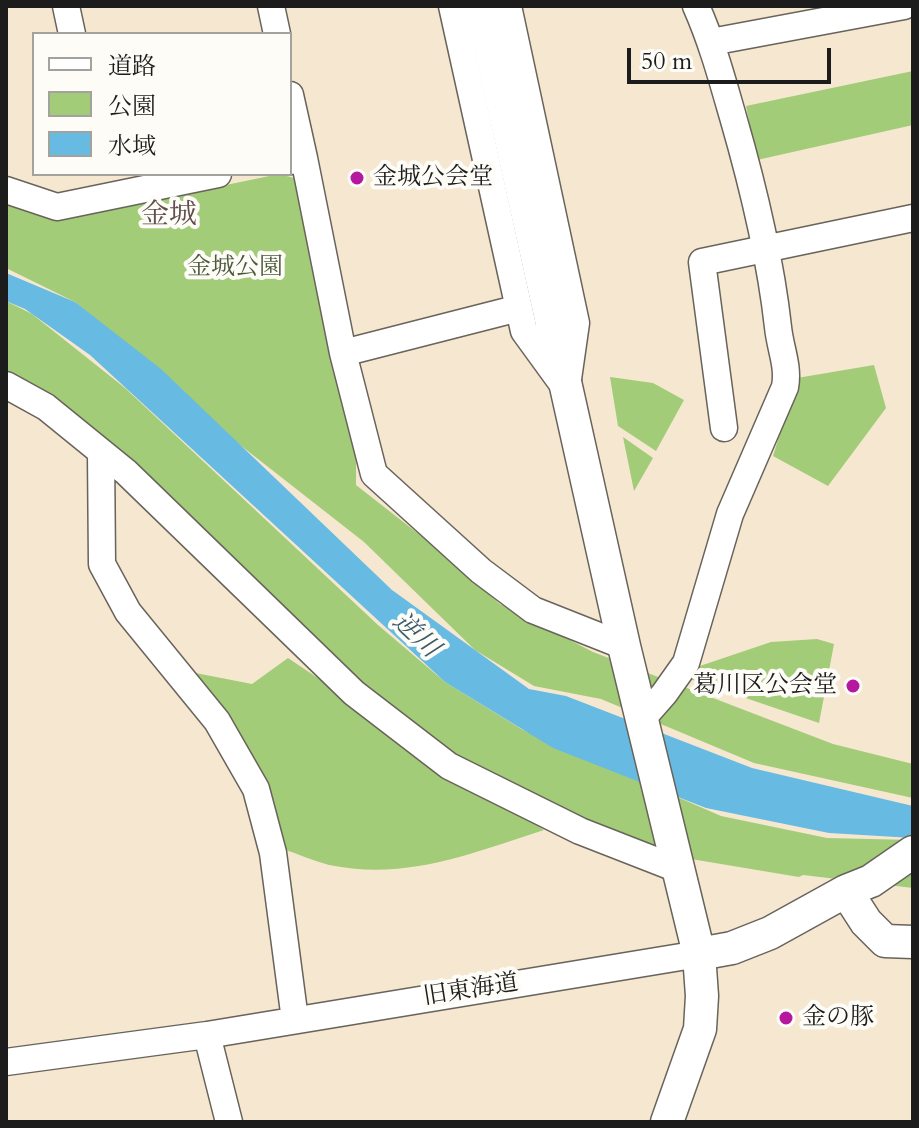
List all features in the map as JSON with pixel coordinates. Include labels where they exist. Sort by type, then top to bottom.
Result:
[{"type":"street","points":[[66,6],[72,32]]},
{"type":"street","points":[[271,6],[277,32]]},
{"type":"street","points":[[452,6],[524,331],[566,389]]},
{"type":"street","points":[[481,6],[624,646],[699,954],[702,996],[700,1029],[667,1122]]},
{"type":"street","points":[[508,6],[576,323],[566,389]]},
{"type":"street","points":[[642,719],[686,663],[730,514],[785,387],[787,374],[778,330],[775,289],[747,166],[711,42],[696,6]]},
{"type":"street","points":[[711,42],[904,6]]},
{"type":"street","points":[[292,113],[297,159],[374,474],[481,571],[533,610],[624,646]]},
{"type":"street","points":[[6,190],[57,207],[106,184],[196,176]]},
{"type":"street","points":[[724,428],[702,262],[913,218]]},
{"type":"street","points":[[343,353],[519,308]]},
{"type":"street","points":[[6,385],[46,407],[126,472],[354,693],[449,766],[580,831],[680,870]]},
{"type":"street","points":[[101,453],[102,564],[128,612],[217,721],[256,789],[273,853],[295,1020]]},
{"type":"street","name":"旧東海道","points":[[6,1062],[207,1035],[732,948],[770,933],[858,886],[913,852]]},
{"type":"street","points":[[858,886],[866,922],[885,941],[913,942]]},
{"type":"street","points":[[207,1035],[229,1122]]},
{"type":"green space","points":[[913,71],[913,125],[757,160],[746,106]]},
{"type":"green space","name":"金城公園","points":[[269,176],[302,180],[356,449],[356,485],[500,604],[593,652],[833,744],[913,764],[913,798],[754,763],[601,699],[534,686],[475,650],[364,542],[235,441],[75,302],[6,268],[6,200],[67,218]]},
{"type":"green space","points":[[6,301],[32,314],[125,388],[378,625],[445,682],[523,730],[721,816],[827,838],[913,840],[913,888],[799,877],[625,848],[529,806],[371,700],[6,376]]},
{"type":"green space","points":[[874,365],[886,408],[828,486],[773,456],[797,378]]},
{"type":"green space","points":[[610,377],[653,383],[684,400],[656,451],[618,426]]},
{"type":"green space","points":[[623,437],[653,458],[634,491]]},
{"type":"green space","points":[[817,639],[834,644],[819,723],[684,677],[691,669],[771,642]]},
{"type":"green space","points":[[288,658],[544,830],[439,862],[385,870],[329,865],[283,849],[175,669],[252,684]]},
{"type":"water","name":"逆川","points":[[6,273],[75,302],[161,369],[392,590],[529,689],[566,696],[752,768],[913,806],[913,838],[829,833],[706,808],[553,748],[445,682],[90,355],[25,309],[6,301]]},
{"type":"place","name":"金城公会堂","points":[[357,178]]},
{"type":"place","name":"葛川区公会堂","points":[[853,686]]},
{"type":"place","name":"金の豚","points":[[786,1018]]},
{"type":"district","name":"金城","points":[[169,217]]}]
